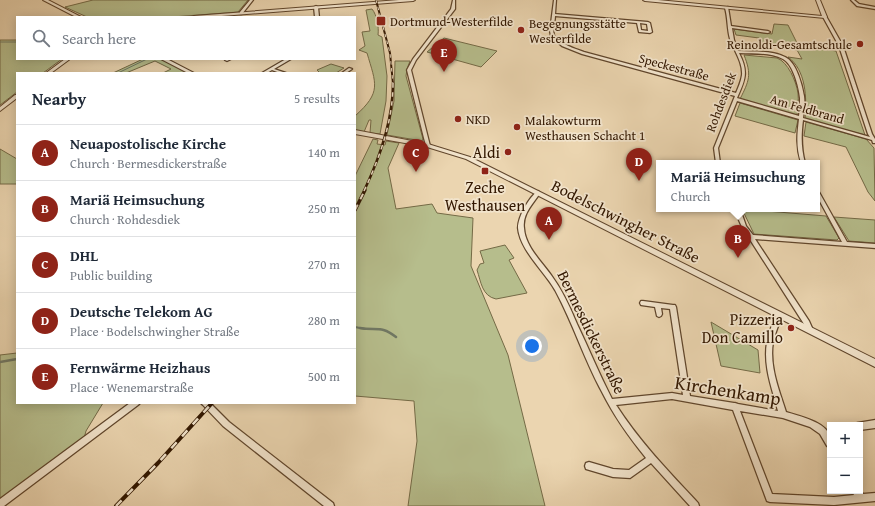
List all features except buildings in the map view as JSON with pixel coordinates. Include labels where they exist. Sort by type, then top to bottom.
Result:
[{"type":"street","points":[[45,0],[77,16]]},
{"type":"street","points":[[241,13],[252,0]]},
{"type":"street","points":[[206,16],[413,0]]},
{"type":"street","points":[[428,146],[409,70],[414,60],[454,9],[454,0]]},
{"type":"street","name":"Speckestraße","points":[[555,0],[552,31],[553,36],[569,48],[736,97]]},
{"type":"street","points":[[644,0],[686,2],[727,8],[825,16]]},
{"type":"street","points":[[818,0],[841,46],[874,140]]},
{"type":"street","points":[[852,0],[858,5],[875,8]]},
{"type":"street","points":[[316,7],[318,16]]},
{"type":"street","name":"Rohdesdiek","points":[[718,160],[716,148],[744,76],[745,69],[732,41],[727,8]]},
{"type":"street","points":[[554,15],[638,22]]},
{"type":"street","points":[[730,27],[768,32]]},
{"type":"street","points":[[738,52],[778,56],[790,62],[801,85],[803,97],[798,147],[801,160]]},
{"type":"street","points":[[49,72],[67,60]]},
{"type":"street","points":[[165,60],[190,72]]},
{"type":"street","points":[[266,72],[287,60]]},
{"type":"street","points":[[272,69],[281,72]]},
{"type":"street","points":[[346,72],[350,69]]},
{"type":"street","points":[[0,108],[16,97]]},
{"type":"street","name":"Am Feldbrand","points":[[736,97],[802,119],[874,140]]},
{"type":"street","name":"Bodelschwingher Straße","points":[[356,132],[428,146],[468,158],[875,363]]},
{"type":"street","name":"Bermesdickerstraße","points":[[538,194],[524,214],[521,222],[523,236],[559,293],[611,402],[635,441],[695,506]]},
{"type":"street","points":[[820,198],[845,244]]},
{"type":"street","points":[[738,212],[751,237],[807,323],[810,330]]},
{"type":"street","points":[[751,237],[875,246]]},
{"type":"street","points":[[645,305],[673,307],[687,398]]},
{"type":"street","points":[[658,305],[659,314]]},
{"type":"street","points":[[779,315],[770,341],[769,354],[770,364],[784,414]]},
{"type":"street","name":"Kirchenkamp","points":[[611,402],[654,397],[687,398],[784,414],[827,431]]},
{"type":"street","points":[[0,504],[135,404]]},
{"type":"street","points":[[206,404],[226,424],[330,506]]},
{"type":"street","points":[[735,406],[770,498],[834,500],[875,497]]},
{"type":"street","points":[[863,426],[875,424]]},
{"type":"street","points":[[589,466],[613,473],[630,474],[650,459]]},
{"type":"street","points":[[859,494],[862,498]]},
{"type":"green space","points":[[93,0],[248,0],[238,12],[185,16],[85,16],[65,7]]},
{"type":"green space","points":[[372,9],[375,14],[378,35],[382,37],[387,76],[386,101],[380,134],[370,133],[371,120],[369,120],[364,132],[356,130],[356,115],[370,100],[374,87],[373,73],[367,53],[359,50],[365,46],[362,32],[370,31],[366,10]]},
{"type":"green space","points":[[774,24],[788,25],[798,45],[836,51],[865,135],[805,119],[806,102],[802,77],[799,69],[788,57],[802,59],[797,50],[761,43],[759,38],[736,35],[734,29],[772,34]]},
{"type":"green space","points":[[444,38],[497,51],[481,67],[427,52]]},
{"type":"green space","points":[[0,40],[16,40],[16,60],[61,60],[44,72],[16,72],[16,93],[0,105]]},
{"type":"green space","points":[[744,55],[777,58],[785,63],[791,72],[797,88],[797,116],[740,99],[746,87],[749,73]]},
{"type":"green space","points":[[141,60],[165,60],[190,72],[165,72],[171,69],[155,61],[128,72],[115,72]]},
{"type":"green space","points":[[395,61],[410,61],[406,76],[423,139],[422,141],[387,135],[394,101]]},
{"type":"green space","points":[[331,64],[344,68],[338,72],[319,72],[317,70]]},
{"type":"green space","points":[[740,103],[798,120],[795,133],[735,116]]},
{"type":"green space","points":[[806,122],[866,139],[874,148],[875,201],[868,192],[846,147],[804,136]]},
{"type":"green space","points":[[373,139],[378,140],[377,144],[385,145],[386,141],[399,143],[388,168],[396,209],[432,204],[437,213],[473,218],[471,266],[508,355],[545,506],[408,506],[417,441],[414,401],[356,396],[356,174]]},
{"type":"green space","points":[[0,149],[16,158],[16,184],[0,184]]},
{"type":"green space","points":[[743,212],[778,212],[826,216],[839,238],[837,240],[754,234]]},
{"type":"green space","points":[[834,217],[875,220],[875,243],[849,241]]},
{"type":"green space","points":[[505,245],[514,258],[509,260],[527,293],[496,299],[485,292],[481,284],[477,270],[480,264],[484,263],[480,251]]},
{"type":"green space","points":[[711,322],[758,350],[760,373],[721,366]]},
{"type":"green space","points":[[16,353],[16,404],[102,404],[86,431],[83,442],[0,504],[0,355]]},
{"type":"waterway","points":[[0,42],[16,42]]},
{"type":"waterway","points":[[120,72],[145,60]]},
{"type":"waterway","points":[[356,327],[360,328]]},
{"type":"waterway","points":[[360,328],[378,329]]},
{"type":"waterway","points":[[360,328],[365,329]]},
{"type":"waterway","points":[[378,329],[391,333],[396,337]]},
{"type":"waterway","points":[[0,362],[16,359]]},
{"type":"railway","points":[[376,0],[390,53],[393,84]]},
{"type":"railway","points":[[364,191],[380,152],[388,125],[391,111],[393,84]]},
{"type":"railway","points":[[356,208],[365,190]]},
{"type":"railway","points":[[116,506],[158,463],[211,404]]},
{"type":"place","name":"Dortmund-Westerfilde","points":[[381,21]]},
{"type":"place","name":"Begegnungsstätte Westerfilde","points":[[521,30]]},
{"type":"place","name":"Reinoldi-Gesamtschule","points":[[860,44]]},
{"type":"place","name":"Fernwärme Heizhaus","points":[[444,72]]},
{"type":"place","name":"NKD","points":[[458,119]]},
{"type":"place","name":"Malakowturm Westhausen Schacht 1","points":[[517,127]]},
{"type":"place","name":"Aldi","points":[[508,152]]},
{"type":"place","name":"Zeche Westhausen","points":[[485,171]]},
{"type":"place","name":"DHL","points":[[416,172]]},
{"type":"place","name":"Deutsche Telekom AG","points":[[639,181]]},
{"type":"place","name":"Neuapostolische Kirche","points":[[549,240]]},
{"type":"place","name":"Mariä Heimsuchung","points":[[738,258]]},
{"type":"place","name":"Pizzeria Don Camillo","points":[[791,328]]}]
